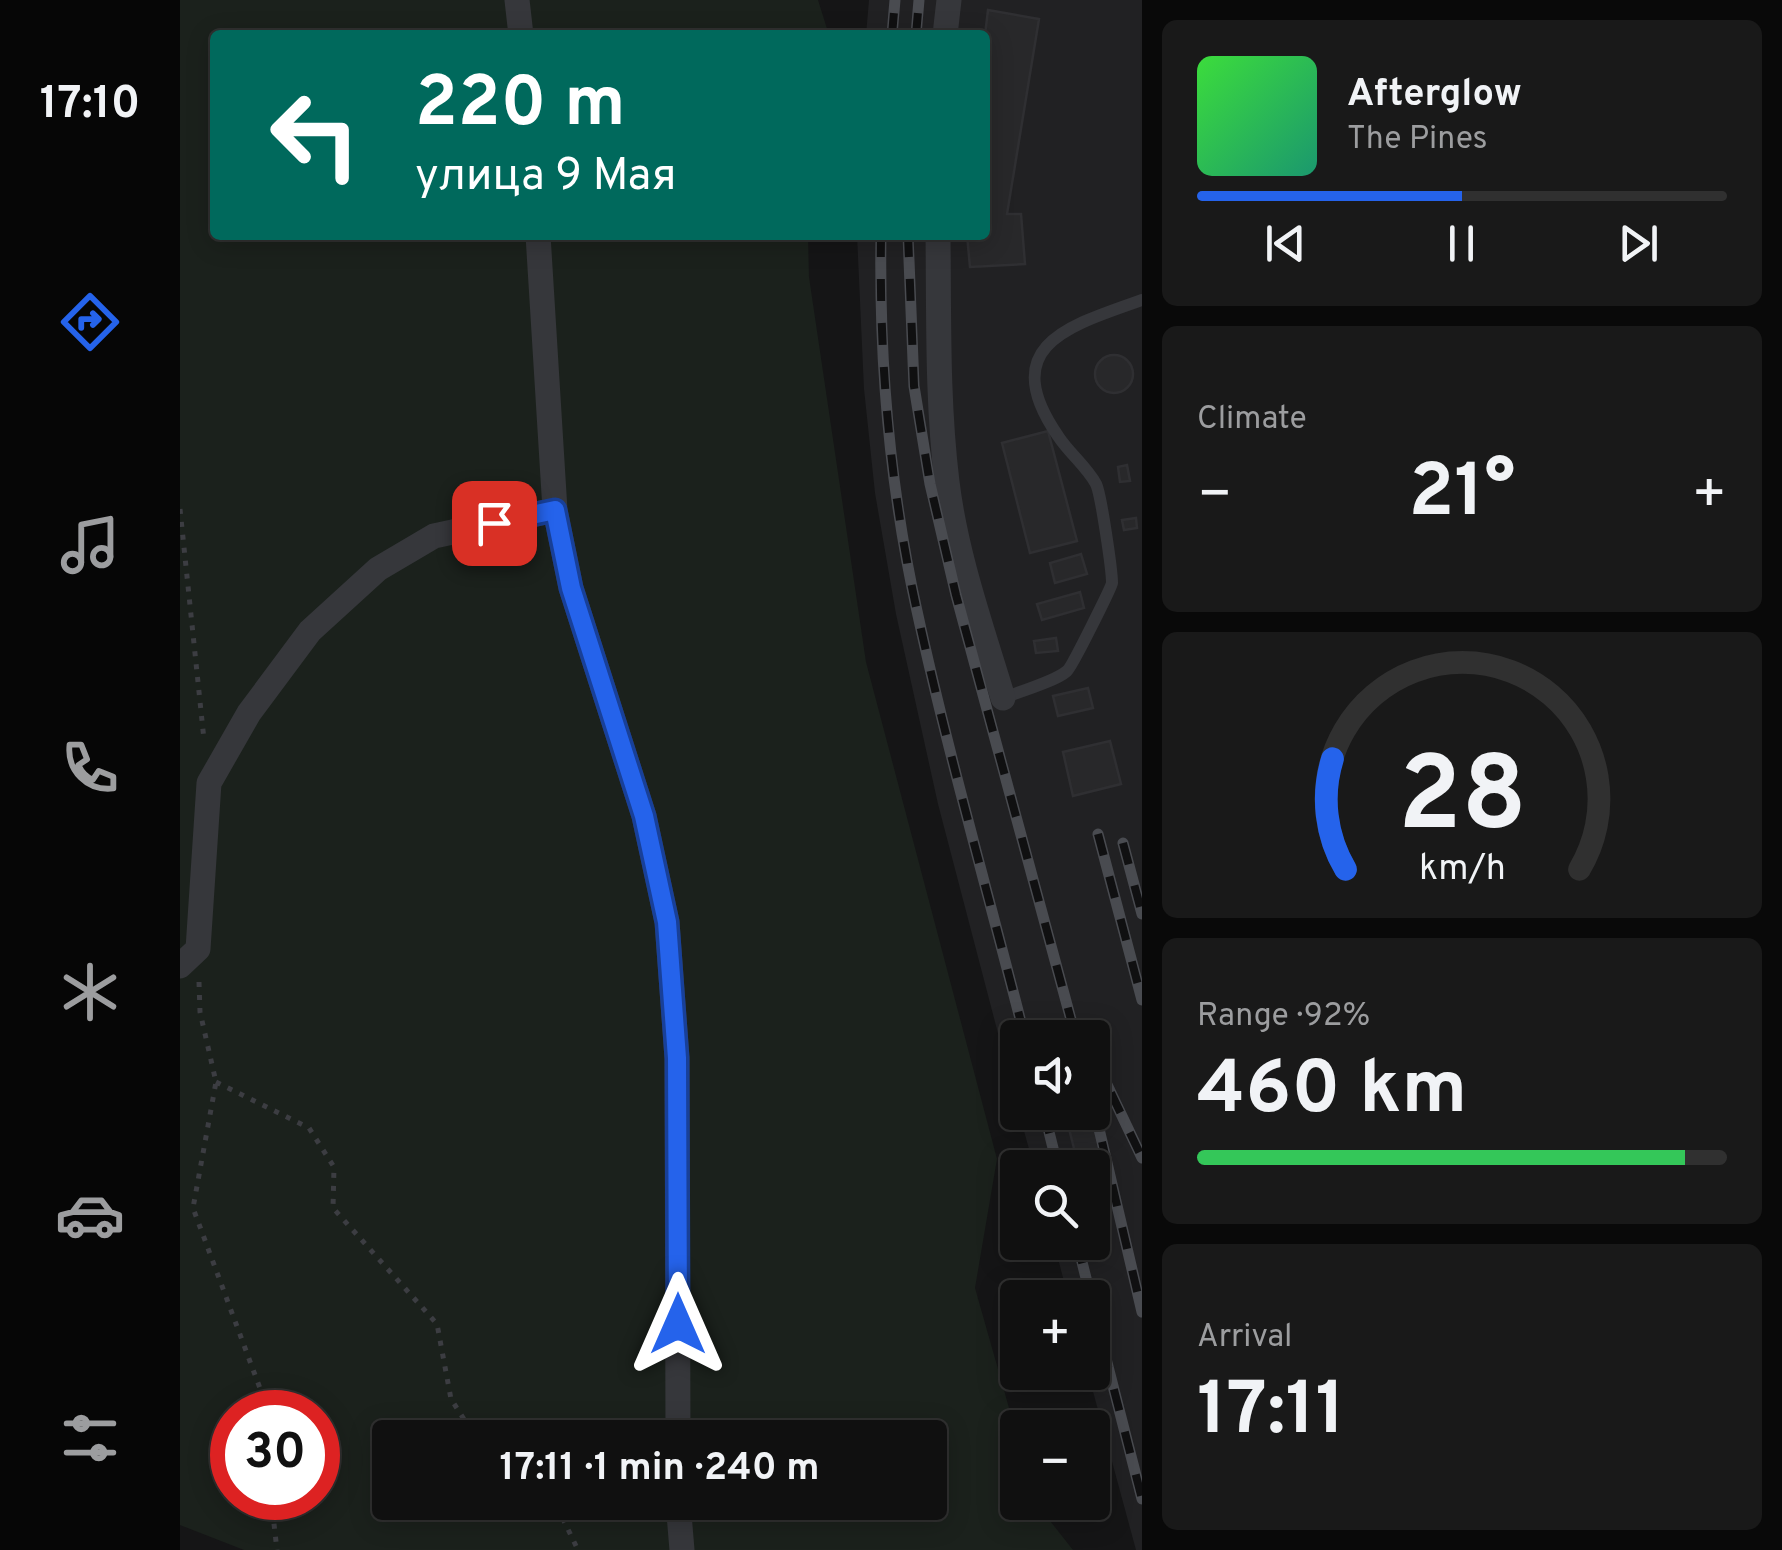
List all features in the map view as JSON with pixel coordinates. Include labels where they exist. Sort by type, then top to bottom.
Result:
[{"type":"street","points":[[517,0],[520,30]]},
{"type":"street","points":[[946,30],[949,0]]},
{"type":"street","points":[[538,240],[555,510],[571,588],[644,816],[667,922],[677,1058],[678,1420]]},
{"type":"street","points":[[938,240],[947,483],[970,591],[1004,698]]},
{"type":"street","points":[[189,957],[209,783],[249,712],[310,631],[378,569],[434,536],[555,510]]},
{"type":"street","points":[[680,1520],[682,1550]]},
{"type":"lane","points":[[1004,698],[1067,672],[1112,586],[1098,486],[1041,410],[1034,381],[1035,361],[1045,346],[1064,332],[1142,300]]},
{"type":"path","points":[[180,509],[209,783]]},
{"type":"path","points":[[189,957],[216,1082],[194,1208],[261,1390]]},
{"type":"path","points":[[216,1082],[309,1128],[334,1167],[333,1208],[436,1324],[451,1399],[464,1420]]},
{"type":"path","points":[[274,1520],[276,1550]]},
{"type":"path","points":[[563,1520],[578,1550]]},
{"type":"shaded area","points":[[180,0],[818,0],[827,30],[210,30],[210,240],[808,240],[809,277],[866,662],[997,1159],[975,1288],[1000,1376],[1000,1390],[1004,1390],[1010,1410],[1000,1410],[1000,1520],[1049,1520],[1073,1550],[244,1550],[180,1525]]},
{"type":"shaded area","points":[[869,0],[1142,0],[1142,1550],[1136,1550],[1110,1454],[1110,1410],[1098,1410],[1093,1390],[1110,1390],[1110,1280],[1064,1280],[1058,1260],[1110,1260],[1110,1150],[1029,1150],[1024,1130],[1110,1130],[1110,1020],[1000,1020],[1000,1041],[938,804],[896,614],[875,493],[864,389],[857,240],[990,240],[990,30],[866,30]]},
{"type":"building","points":[[988,10],[1039,19],[1007,214],[1021,214],[1025,264],[970,267],[967,240],[990,240],[990,30],[986,30]]},
{"type":"building","points":[[1114,355],[1127,361],[1133,374],[1127,387],[1114,393],[1101,387],[1095,374],[1101,361]]},
{"type":"building","points":[[1048,431],[1077,541],[1030,553],[1002,443]]},
{"type":"building","points":[[1127,465],[1130,481],[1120,482],[1118,467]]},
{"type":"building","points":[[1136,518],[1137,528],[1124,530],[1122,520]]},
{"type":"building","points":[[1081,554],[1087,574],[1055,583],[1050,563]]},
{"type":"building","points":[[1080,592],[1084,608],[1042,620],[1037,604]]},
{"type":"building","points":[[1056,638],[1058,651],[1036,653],[1034,641]]},
{"type":"building","points":[[1088,688],[1093,708],[1058,716],[1053,696]]},
{"type":"building","points":[[1110,741],[1121,784],[1073,796],[1063,752]]},
{"type":"building","points":[[1069,1130],[1095,1130],[1100,1150],[1074,1150]]},
{"type":"railway","points":[[892,30],[895,0]]},
{"type":"railway","points":[[916,30],[919,0]]},
{"type":"railway","points":[[881,240],[888,424],[908,565],[942,718],[1020,1020]]},
{"type":"railway","points":[[908,240],[914,386],[930,484],[956,595],[1071,1020]]},
{"type":"railway","points":[[1098,834],[1142,1000]]},
{"type":"railway","points":[[1123,843],[1142,914]]},
{"type":"railway","points":[[1110,1091],[1142,1158]]},
{"type":"railway","points":[[1048,1130],[1054,1150]]},
{"type":"railway","points":[[1099,1130],[1142,1312]]},
{"type":"railway","points":[[1082,1260],[1086,1280]]},
{"type":"railway","points":[[1110,1374],[1142,1499]]},
{"type":"route","points":[[494,523],[555,510],[571,588],[644,816],[667,922],[677,1058],[678,1324]]}]
